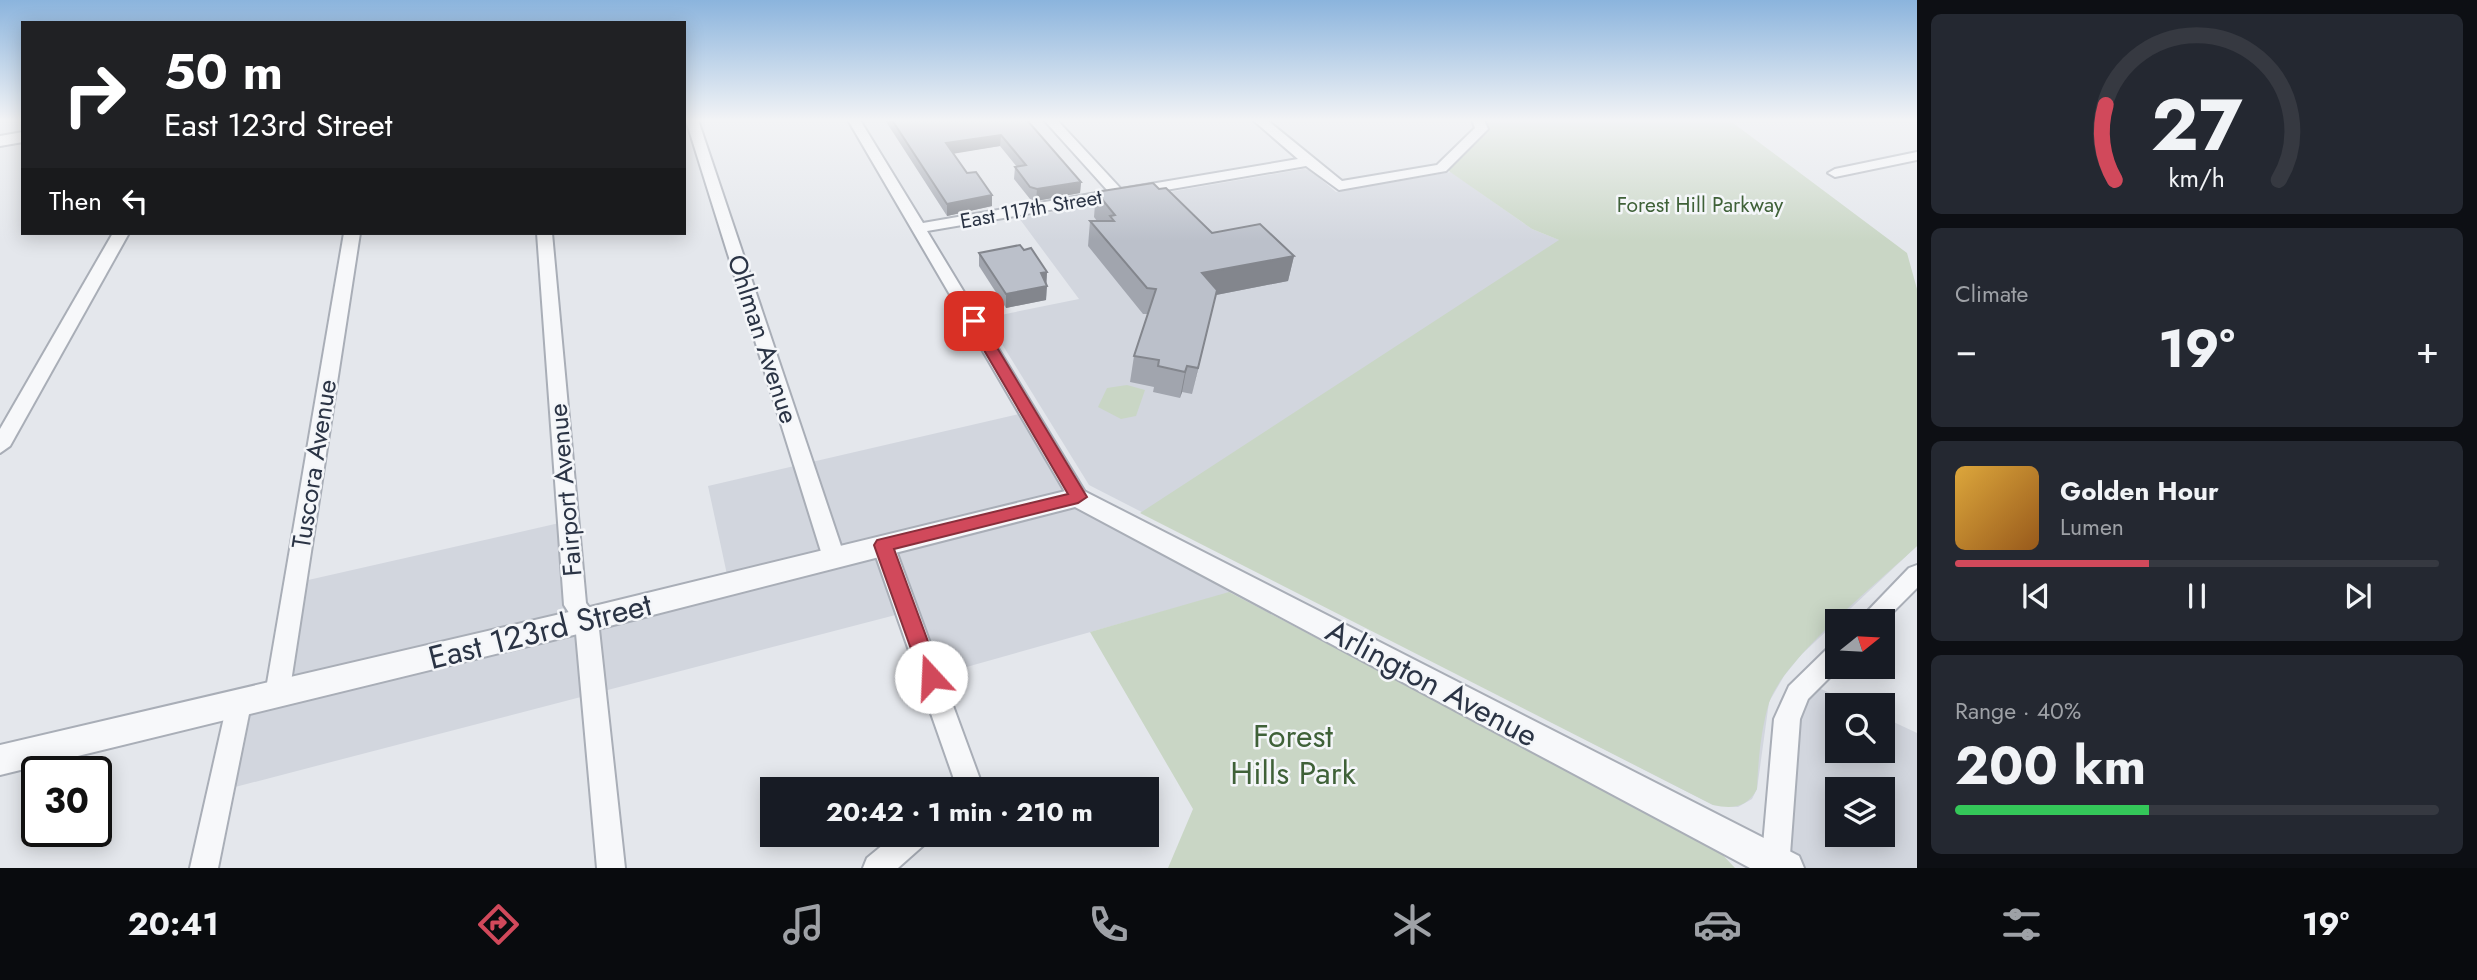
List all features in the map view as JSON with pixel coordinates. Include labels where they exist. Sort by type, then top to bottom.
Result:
[{"type":"street","name":"Ohlman Avenue","points":[[705,161],[834,558]]},
{"type":"street","points":[[878,161],[1078,497]]},
{"type":"street","points":[[1087,161],[1118,194]]},
{"type":"street","points":[[1309,161],[1339,186],[1441,168],[1449,161]]},
{"type":"street","name":"East 117th Street","points":[[919,228],[1309,161]]},
{"type":"street","points":[[1835,173],[1895,161]]},
{"type":"street","points":[[0,446],[120,235]]},
{"type":"street","name":"Tuscora Avenue","points":[[276,695],[352,235]]},
{"type":"street","name":"Fairport Avenue","points":[[544,235],[575,605],[586,620],[611,868]]},
{"type":"street","name":"East 123rd Street","points":[[0,761],[586,620],[1078,497]]},
{"type":"street","name":"Arlington Avenue","points":[[1078,497],[1779,866]]},
{"type":"street","points":[[883,545],[966,777]]},
{"type":"street","points":[[1882,609],[1917,574]]},
{"type":"street","points":[[1779,866],[1787,719],[1798,693],[1825,666]]},
{"type":"street","points":[[204,868],[239,704]]},
{"type":"street","points":[[877,868],[901,847]]},
{"type":"shaded area","points":[[1303,169],[1310,170],[1336,192],[1451,172],[1532,229],[1917,384],[1917,546],[1850,609],[1825,609],[1825,632],[1784,676],[1769,702],[1757,789],[1752,799],[1738,807],[1713,805],[1089,485],[986,318],[1079,299],[1019,218]]},
{"type":"shaded area","points":[[1028,412],[1078,497],[1250,587],[931,677],[907,612],[220,791],[239,704],[277,694],[295,583],[568,521],[587,620],[729,584],[708,486]]},
{"type":"shaded area","points":[[1808,683],[1830,693],[1825,693],[1825,763],[1895,763],[1895,723],[1917,733],[1917,868],[1786,868],[1778,810]]},
{"type":"green space","name":"Forest Hill Parkway","points":[[1449,161],[1783,161],[1907,253],[1917,289],[1917,546],[1847,609],[1825,609],[1825,630],[1793,665],[1769,703],[1759,757],[1757,789],[1749,800],[1738,806],[1713,805],[1140,513],[1559,240],[1532,229],[1443,167]]},
{"type":"green space","points":[[1127,385],[1145,390],[1136,416],[1121,419],[1098,407],[1107,388]]},
{"type":"green space","name":"Forest Hills Park","points":[[1229,592],[1703,841],[1720,852],[1735,868],[1168,868],[1193,809],[1090,632]]},
{"type":"building","points":[[919,161],[958,161],[967,173],[976,172],[992,195],[947,204]]},
{"type":"building","points":[[1022,161],[1062,161],[1081,182],[1037,189],[1030,187],[1015,167],[1026,165]]},
{"type":"building","points":[[1153,183],[1159,189],[1166,188],[1212,233],[1260,224],[1294,256],[1202,273],[1217,290],[1198,368],[1187,366],[1185,372],[1158,366],[1159,360],[1134,356],[1156,289],[1147,288],[1090,221],[1114,221],[1110,216],[1115,215],[1096,192]]},
{"type":"building","points":[[1020,245],[1024,250],[1031,248],[1047,272],[1041,273],[1047,286],[1006,294],[979,253]]},
{"type":"route","points":[[931,677],[883,545],[1078,497],[974,321]]}]
